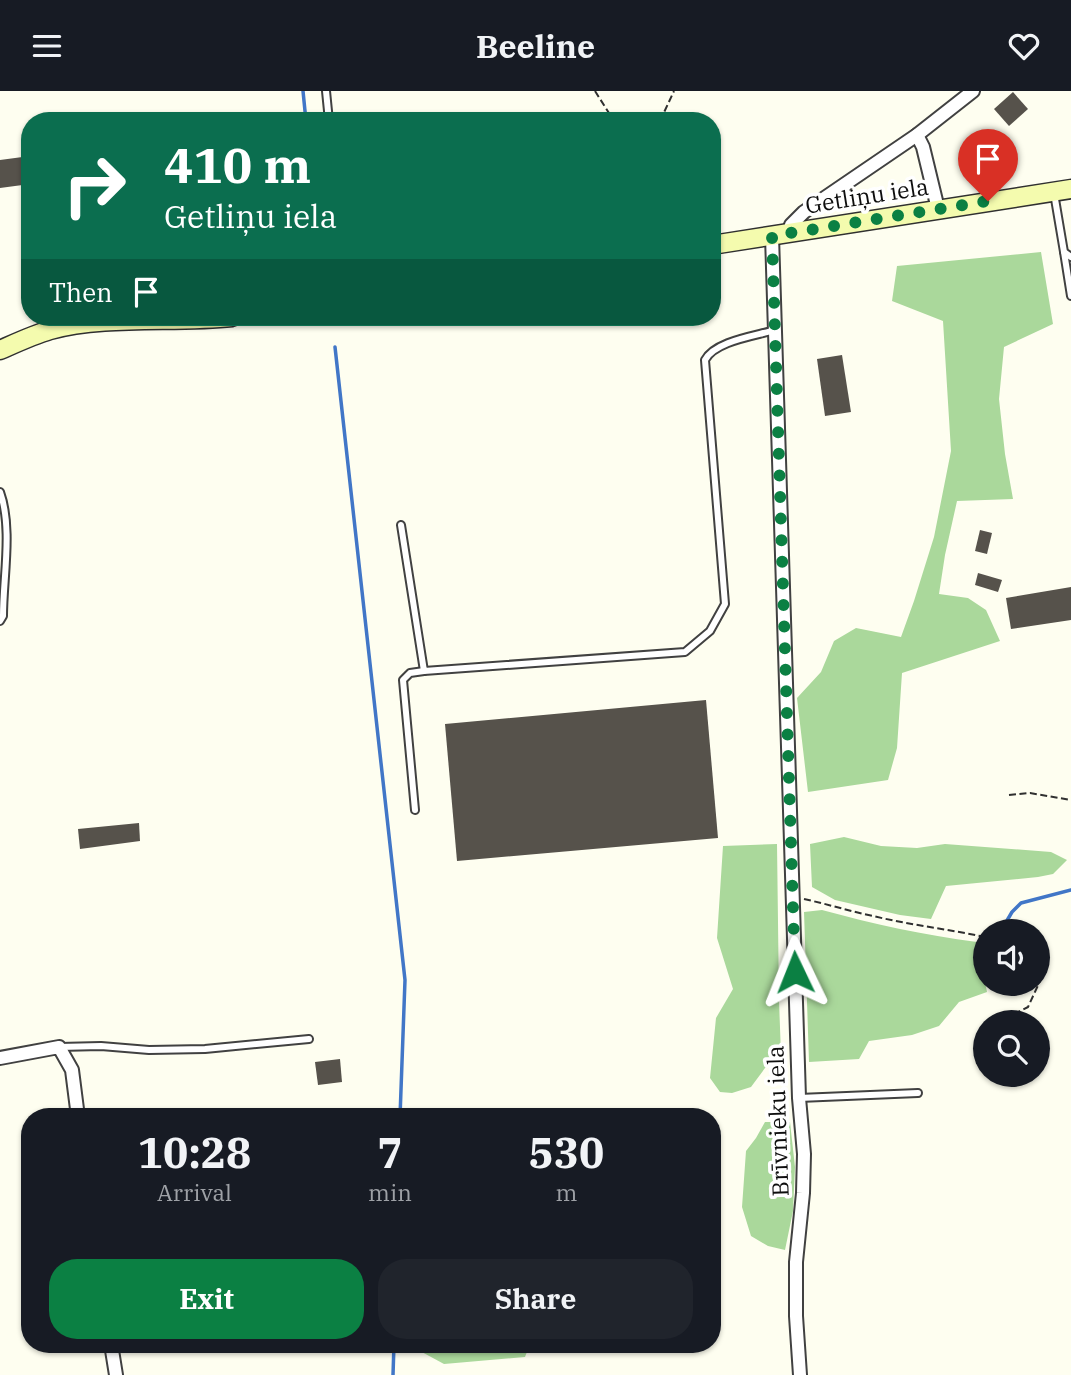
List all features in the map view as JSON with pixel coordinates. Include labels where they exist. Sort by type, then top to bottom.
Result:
[{"type":"street","points":[[781,234],[804,212],[917,135],[973,91]]},
{"type":"street","points":[[917,135],[923,147],[938,209]]},
{"type":"street","name":"Getliņu iela","points":[[721,244],[1062,190]]},
{"type":"street","name":"Brīvnieku iela","points":[[781,234],[775,330],[799,1098],[804,1154],[796,1262],[800,1375]]},
{"type":"street","points":[[0,350],[50,330],[70,326]]},
{"type":"street","points":[[0,1058],[59,1047],[72,1070],[77,1108]]},
{"type":"street","points":[[112,1353],[116,1375]]},
{"type":"lane","points":[[326,91],[327,112]]},
{"type":"lane","points":[[1062,190],[1064,252],[1071,296]]},
{"type":"lane","points":[[1064,252],[1071,257]]},
{"type":"lane","points":[[415,810],[403,680],[410,673],[685,652],[710,631],[725,604],[705,360],[718,346],[775,330]]},
{"type":"lane","points":[[0,492],[5,516],[6,547],[0,621]]},
{"type":"lane","points":[[401,526],[425,671]]},
{"type":"lane","points":[[59,1047],[205,1049],[309,1039]]},
{"type":"lane","points":[[799,1098],[918,1093]]},
{"type":"path","points":[[595,91],[608,112]]},
{"type":"path","points":[[664,112],[674,91]]},
{"type":"path","points":[[1009,795],[1030,793],[1071,800]]},
{"type":"path","points":[[793,897],[870,916],[973,935]]},
{"type":"path","points":[[1022,1010],[1028,1007],[1033,996]]},
{"type":"green space","points":[[1041,252],[1053,324],[1004,347],[999,399],[1013,499],[957,501],[939,594],[968,598],[986,610],[1000,641],[902,673],[897,748],[888,780],[808,792],[797,698],[821,672],[834,641],[856,628],[901,637],[934,537],[951,451],[943,321],[892,301],[897,266]]},
{"type":"green space","points":[[844,837],[881,846],[917,848],[945,844],[1051,852],[1067,860],[1053,874],[946,886],[931,919],[835,900],[812,887],[810,844]]},
{"type":"green space","points":[[777,844],[781,1055],[768,1064],[751,1087],[732,1093],[720,1092],[710,1078],[716,1018],[733,989],[717,938],[723,846]]},
{"type":"green space","points":[[822,910],[899,929],[973,941],[973,996],[976,996],[959,1002],[939,1026],[912,1035],[869,1041],[859,1059],[809,1062],[804,912]]},
{"type":"green space","points":[[765,1122],[790,1122],[795,1167],[793,1211],[785,1250],[768,1246],[751,1236],[742,1207],[746,1151]]},
{"type":"green space","points":[[424,1353],[527,1353],[525,1357],[444,1364]]},
{"type":"building","points":[[1013,92],[1028,109],[1009,126],[994,109]]},
{"type":"building","points":[[21,157],[21,185],[0,188],[0,160]]},
{"type":"building","points":[[842,355],[851,412],[825,416],[817,359]]},
{"type":"building","points":[[980,530],[992,533],[987,554],[975,551]]},
{"type":"building","points":[[978,573],[1002,580],[998,592],[975,585]]},
{"type":"building","points":[[1071,587],[1071,620],[1011,629],[1006,598]]},
{"type":"building","points":[[706,700],[718,838],[457,861],[445,724]]},
{"type":"building","points":[[139,823],[140,841],[80,849],[78,829]]},
{"type":"building","points":[[340,1059],[342,1082],[318,1085],[315,1062]]},
{"type":"waterway","points":[[303,91],[305,112]]},
{"type":"waterway","points":[[335,347],[405,980],[400,1108]]},
{"type":"waterway","points":[[1008,919],[1021,903],[1071,890]]},
{"type":"waterway","points":[[393,1375],[394,1353]]},
{"type":"route","points":[[795,972],[772,236],[988,201]]}]
